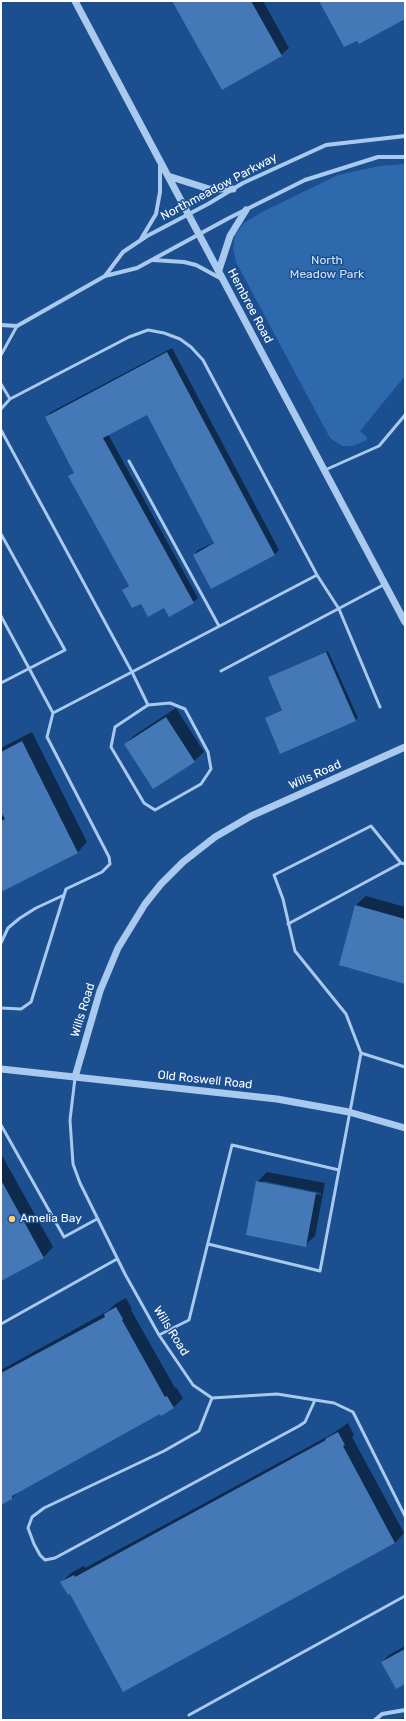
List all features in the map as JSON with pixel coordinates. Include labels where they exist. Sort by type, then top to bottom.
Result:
[{"type":"street","name":"Hembree Road","points":[[75,1],[405,622]]},
{"type":"street","name":"Northmeadow Parkway","points":[[105,276],[123,252],[243,183],[326,145],[405,136]]},
{"type":"street","name":"Northmeadow Parkway","points":[[17,326],[105,276],[137,268],[229,218],[305,180],[378,157],[405,157]]},
{"type":"street","points":[[140,241],[156,214],[160,192],[160,160]]},
{"type":"street","points":[[168,176],[209,189],[233,189]]},
{"type":"street","points":[[219,270],[230,236],[246,210]]},
{"type":"street","points":[[152,260],[184,262],[196,265],[224,280]]},
{"type":"street","points":[[1,325],[17,326]]},
{"type":"street","name":"Wills Road","points":[[75,1077],[100,991],[118,948],[145,904],[161,884],[183,862],[215,836],[251,816],[405,747]]},
{"type":"street","name":"Old Roswell Road","points":[[1,1068],[277,1099],[349,1112],[405,1128]]},
{"type":"street","points":[[375,1720],[382,1714],[405,1710]]},
{"type":"lane","points":[[1,355],[17,326]]},
{"type":"lane","points":[[1,409],[10,399],[129,337],[148,330],[164,333],[180,339],[191,347],[203,360],[317,575],[339,609],[380,708]]},
{"type":"lane","points":[[1,384],[10,399]]},
{"type":"lane","points":[[325,470],[379,446],[405,415]]},
{"type":"lane","points":[[1,430],[132,672],[148,705]]},
{"type":"lane","points":[[129,461],[219,626]]},
{"type":"lane","points":[[1,534],[65,650],[1,683]]},
{"type":"lane","points":[[53,713],[317,575]]},
{"type":"lane","points":[[221,671],[385,584]]},
{"type":"lane","points":[[1,616],[53,713],[47,737],[109,856],[110,864],[102,872],[66,889],[31,1002],[21,1009],[1,1008]]},
{"type":"lane","points":[[170,703],[185,709],[208,752],[211,769],[201,784],[155,810],[144,803],[111,747],[115,727],[148,705],[170,703]]},
{"type":"lane","points":[[208,1244],[320,1271],[361,1053],[346,1014],[295,951],[288,924],[283,899],[274,875],[371,826],[403,864],[288,924]]},
{"type":"lane","points":[[1,943],[8,928],[20,918],[36,908],[64,895]]},
{"type":"lane","points":[[361,1053],[405,1067]]},
{"type":"lane","name":"Wills Road","points":[[75,1077],[70,1120],[73,1164],[80,1183],[117,1259],[159,1335],[193,1385],[212,1398]]},
{"type":"lane","points":[[1,1125],[64,1237],[97,1219]]},
{"type":"lane","points":[[159,1335],[189,1320],[232,1145],[339,1170]]},
{"type":"lane","points":[[1,1324],[117,1259]]},
{"type":"lane","points":[[315,1400],[305,1422],[299,1426],[55,1558],[45,1560],[40,1555],[34,1544],[28,1528],[32,1517],[44,1508],[157,1454],[199,1431],[212,1398],[277,1394],[315,1400],[334,1403],[353,1412],[405,1516]]},
{"type":"lane","points":[[189,1715],[405,1596]]},
{"type":"green space","name":"North Meadow Park","points":[[405,164],[405,378],[404,377],[360,431],[367,437],[367,440],[353,446],[342,446],[330,438],[236,262],[233,248],[235,235],[244,223],[262,212],[338,175],[380,166]]},
{"type":"building","points":[[172,1],[251,1],[282,56],[222,90]]},
{"type":"building","points":[[319,1],[405,1],[405,19],[359,44],[357,41],[344,47]]},
{"type":"building","points":[[167,352],[275,555],[211,589],[193,555],[214,543],[147,415],[103,438],[194,603],[169,617],[164,608],[148,617],[141,604],[132,608],[122,590],[129,586],[68,476],[74,473],[45,417]]},
{"type":"building","points":[[326,652],[356,721],[280,754],[265,718],[282,710],[268,677]]},
{"type":"building","points":[[166,717],[195,762],[153,789],[124,744]]},
{"type":"building","points":[[22,741],[78,853],[1,892],[1,821],[5,819],[1,811],[1,752]]},
{"type":"building","points":[[355,905],[405,919],[405,984],[339,965]]},
{"type":"building","name":"Amelia Bay","points":[[1,1180],[44,1258],[1,1281]]},
{"type":"building","points":[[256,1181],[316,1193],[306,1247],[246,1235]]},
{"type":"building","points":[[116,1307],[165,1397],[167,1396],[174,1408],[161,1416],[160,1414],[12,1496],[12,1499],[1,1505],[1,1373],[105,1317],[104,1314]]},
{"type":"building","points":[[338,1432],[345,1445],[343,1446],[395,1543],[123,1692],[70,1594],[68,1595],[60,1582],[74,1575],[75,1577],[326,1440],[325,1439]]},
{"type":"building","points":[[405,1649],[405,1684],[396,1689],[381,1662]]},
{"type":"place","name":"Amelia Bay","points":[[12,1219]]}]
